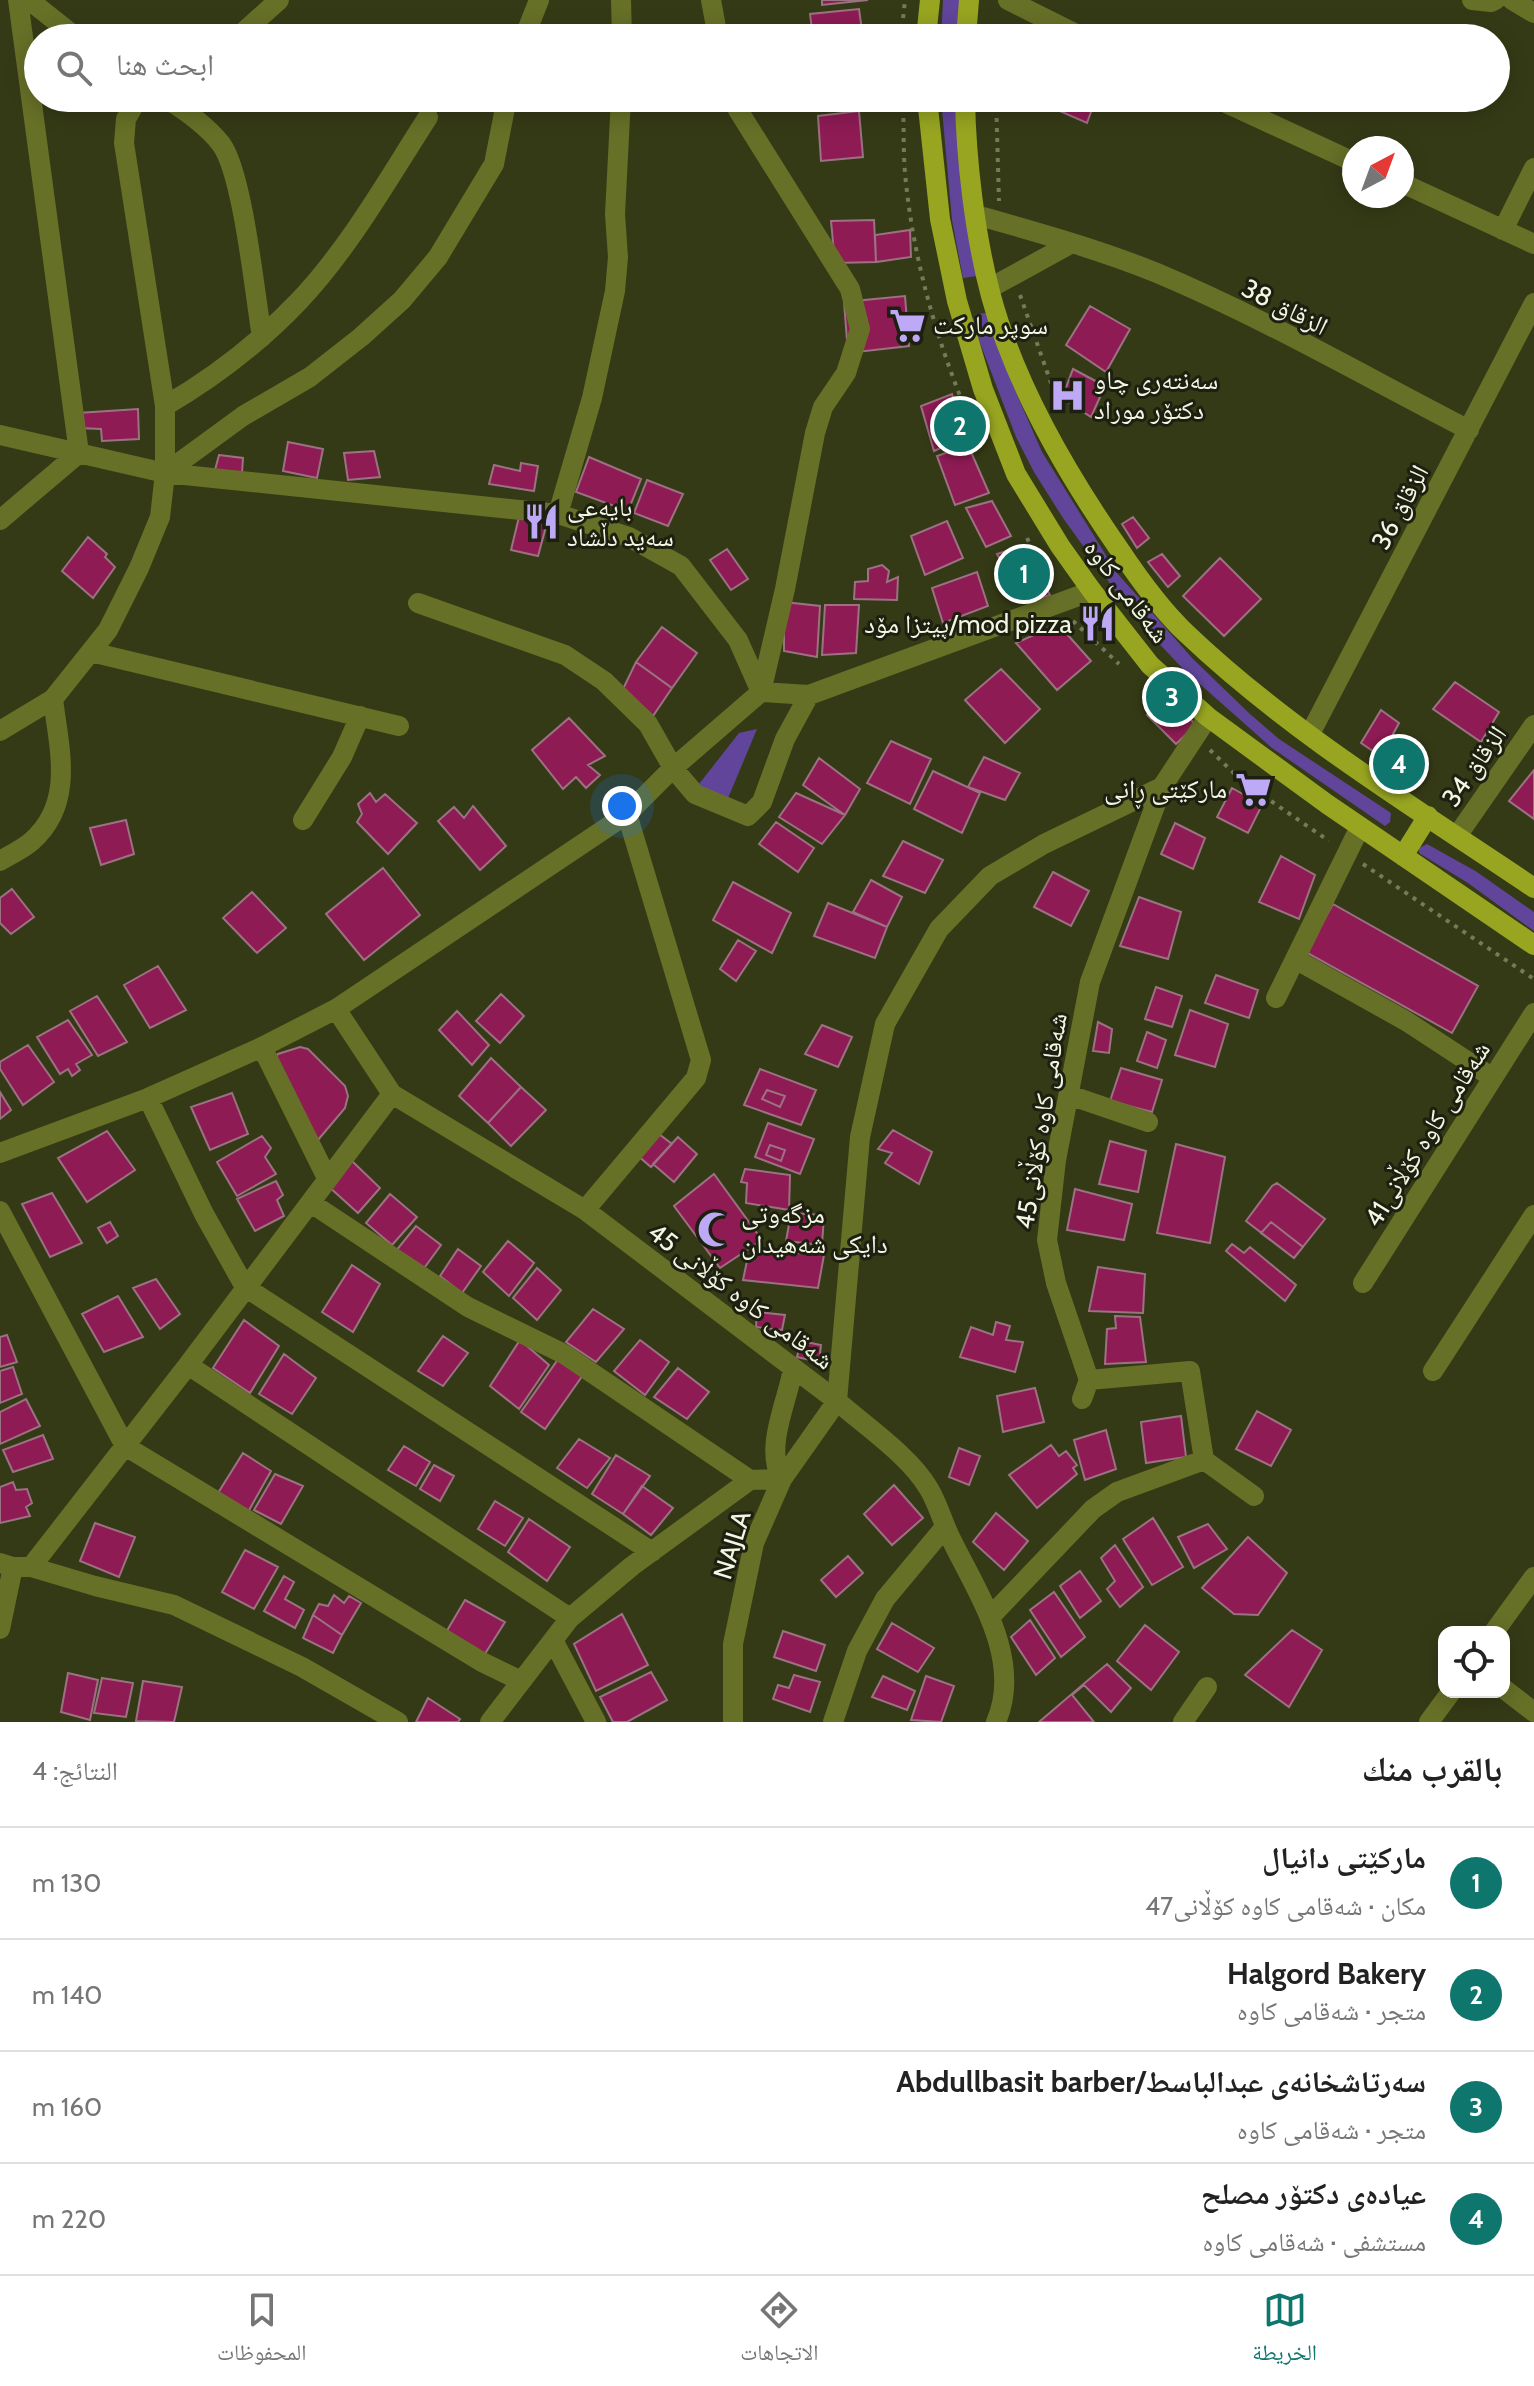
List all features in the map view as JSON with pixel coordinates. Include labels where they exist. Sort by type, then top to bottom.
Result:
[{"type":"main road","points":[[927,24],[930,0]]},
{"type":"main road","points":[[967,24],[969,0]]},
{"type":"main road","name":"شەقامی کاوە","points":[[929,112],[940,219],[957,301],[983,389],[1016,474],[1092,591],[1150,665],[1208,717],[1360,827],[1534,945]]},
{"type":"main road","name":"شەقامی کاوە","points":[[965,112],[976,215],[990,288],[1019,372],[1058,452],[1099,521],[1139,578],[1184,632],[1238,680],[1310,734],[1534,888]]},
{"type":"main road","points":[[957,301],[990,288]]},
{"type":"main road","points":[[1403,856],[1428,816]]},
{"type":"street","points":[[18,0],[24,45]]},
{"type":"street","points":[[29,0],[59,24]]},
{"type":"street","points":[[252,24],[279,0]]},
{"type":"street","points":[[530,24],[539,0]]},
{"type":"street","points":[[621,0],[622,24]]},
{"type":"street","points":[[711,0],[715,24]]},
{"type":"street","points":[[1008,0],[1056,24]]},
{"type":"street","points":[[1472,0],[1495,0]]},
{"type":"street","points":[[1512,0],[1534,13]]},
{"type":"street","points":[[33,112],[79,453]]},
{"type":"street","points":[[0,731],[53,699],[108,630],[160,517],[165,473],[165,406],[124,143],[126,119],[130,112]]},
{"type":"street","points":[[186,112],[222,145],[237,183],[262,337]]},
{"type":"street","points":[[165,473],[243,416],[310,377],[402,300],[438,257],[494,164],[504,112]]},
{"type":"street","points":[[558,514],[592,398],[615,291],[620,112]]},
{"type":"street","points":[[0,1153],[148,1098],[262,1047],[336,1009],[627,814],[673,768],[761,692],[815,433],[823,407],[846,373],[860,329],[850,289],[739,112]]},
{"type":"street","points":[[1245,112],[1342,156]]},
{"type":"street","points":[[165,406],[208,381],[262,337],[301,299],[352,233],[428,117]]},
{"type":"street","points":[[1503,230],[1534,168]]},
{"type":"street","points":[[1414,189],[1534,244]]},
{"type":"street","name":"الزقاق 38","points":[[976,215],[1072,243],[1156,273],[1469,430]]},
{"type":"street","points":[[990,288],[1072,243]]},
{"type":"street","name":"الزقاق 36","points":[[1310,734],[1534,303]]},
{"type":"street","points":[[0,435],[165,473],[558,514],[629,537],[681,566],[738,640],[761,692]]},
{"type":"street","points":[[0,520],[79,453]]},
{"type":"street","points":[[761,692],[809,695],[1092,591]]},
{"type":"street","points":[[418,603],[565,655],[604,681],[648,724],[673,768],[695,794],[748,816],[762,802],[785,739],[809,695]]},
{"type":"street","points":[[91,652],[399,726]]},
{"type":"street","points":[[0,861],[33,841],[57,806],[62,771],[53,699]]},
{"type":"street","points":[[303,820],[342,757],[360,716]]},
{"type":"street","name":"شەقامی کاوە کۆڵانی45","points":[[1204,1460],[1190,1371],[1085,1389],[1047,1240],[1056,1160],[1090,982],[1162,787],[1208,717]]},
{"type":"street","name":"الزقاق 34","points":[[1457,836],[1534,725]]},
{"type":"street","name":"شەقامی کاوە کۆڵانی 45","points":[[837,1401],[860,1137],[885,1024],[939,929],[990,876],[1044,844],[1162,787]]},
{"type":"street","points":[[585,1210],[696,1078],[701,1060],[627,814]]},
{"type":"street","points":[[1276,998],[1360,827]]},
{"type":"street","points":[[1295,959],[1406,1021],[1493,1078]]},
{"type":"street","points":[[0,1629],[15,1565],[125,1446],[392,1094],[336,1009]]},
{"type":"street","name":"شەقامی کاوە کۆڵانی41","points":[[1363,1283],[1534,1013]]},
{"type":"street","points":[[262,1047],[327,1178]]},
{"type":"street","name":"شەقامی کاوە کۆڵانی 45","points":[[392,1094],[585,1210],[837,1401]]},
{"type":"street","points":[[1069,1095],[1148,1122]]},
{"type":"street","points":[[148,1098],[204,1214],[245,1287],[652,1552]]},
{"type":"street","points":[[311,1203],[468,1307],[564,1354],[750,1480]]},
{"type":"street","points":[[0,1211],[125,1446],[482,1662],[521,1681]]},
{"type":"street","points":[[1433,1371],[1534,1215]]},
{"type":"street","points":[[188,1365],[570,1618]]},
{"type":"street","points":[[490,1722],[570,1618],[652,1552],[750,1480],[782,1479],[774,1466],[778,1431],[793,1369]]},
{"type":"street","points":[[837,1401],[904,1460],[929,1488],[990,1617],[1005,1666],[1004,1704],[996,1722]]},
{"type":"street","name":"NAJLA","points":[[733,1722],[733,1644],[754,1543],[782,1479],[837,1401]]},
{"type":"street","points":[[990,1617],[1093,1509],[1117,1492],[1204,1460],[1254,1496]]},
{"type":"street","points":[[833,1722],[857,1651],[885,1599],[945,1527]]},
{"type":"street","points":[[15,1565],[174,1605],[302,1667],[398,1722]]},
{"type":"street","points":[[1498,1626],[1534,1577]]},
{"type":"street","points":[[553,1640],[596,1722]]},
{"type":"street","points":[[1183,1722],[1207,1687]]},
{"type":"street","points":[[1510,1694],[1534,1712]]},
{"type":"street","points":[[1429,1722],[1447,1698]]},
{"type":"path","points":[[902,24],[905,0]]},
{"type":"path","points":[[996,112],[1000,222]]},
{"type":"path","points":[[1013,274],[1060,410]]},
{"type":"shaded area","points":[[943,0],[961,0],[959,24],[942,24]]},
{"type":"shaded area","points":[[942,112],[960,112],[977,276],[963,278],[952,220]]},
{"type":"shaded area","points":[[987,313],[1042,452],[1117,573],[1193,659],[1250,714],[1279,739],[1391,813],[1390,822],[1385,826],[1272,748],[1184,670],[1134,617],[1063,518],[1016,437],[972,322],[976,314]]},
{"type":"shaded area","points":[[757,729],[726,803],[704,793],[699,784],[739,733]]},
{"type":"shaded area","points":[[1427,844],[1477,872],[1534,912],[1534,931],[1468,883],[1419,853],[1419,848]]},
{"type":"building","points":[[822,0],[868,0],[822,5]]},
{"type":"building","points":[[859,9],[861,24],[811,24],[810,14]]},
{"type":"building","points":[[859,112],[863,157],[821,161],[818,116]]},
{"type":"building","points":[[1062,112],[1091,112],[1087,123]]},
{"type":"building","points":[[874,220],[876,262],[835,263],[831,221]]},
{"type":"building","points":[[910,230],[911,257],[876,262],[875,235]]},
{"type":"building","points":[[905,296],[909,346],[848,353],[844,302]]},
{"type":"building","points":[[1090,306],[1130,329],[1106,372],[1066,345]]},
{"type":"building","points":[[1073,369],[1105,386],[1091,417],[1062,398]]},
{"type":"building","points":[[952,394],[963,438],[934,451],[921,406]]},
{"type":"building","points":[[138,409],[139,439],[102,441],[101,429],[78,428],[78,413]]},
{"type":"building","points":[[288,442],[323,449],[317,478],[283,471]]},
{"type":"building","points":[[968,445],[989,493],[955,505],[937,456]]},
{"type":"building","points":[[374,451],[380,477],[348,480],[344,453]]},
{"type":"building","points":[[219,455],[243,458],[242,473],[215,470]]},
{"type":"building","points":[[589,457],[641,479],[628,511],[576,492]]},
{"type":"building","points":[[521,463],[538,466],[534,491],[489,484],[494,465],[520,471]]},
{"type":"building","points":[[647,480],[683,494],[668,526],[634,513]]},
{"type":"building","points":[[992,501],[1011,536],[986,547],[966,508]]},
{"type":"building","points":[[519,517],[547,523],[538,556],[511,550]]},
{"type":"building","points":[[1133,517],[1149,538],[1137,548],[1122,524]]},
{"type":"building","points":[[947,521],[963,558],[925,575],[911,536]]},
{"type":"building","points":[[88,537],[107,554],[105,557],[115,567],[93,598],[62,571]]},
{"type":"building","points":[[1021,546],[1050,595],[1027,603],[997,554]]},
{"type":"building","points":[[727,549],[748,579],[731,590],[710,560]]},
{"type":"building","points":[[1162,554],[1180,576],[1168,587],[1148,562]]},
{"type":"building","points":[[1220,558],[1261,599],[1224,636],[1183,596]]},
{"type":"building","points":[[882,565],[889,571],[887,582],[898,577],[897,600],[854,599],[855,582],[868,581],[868,569]]},
{"type":"building","points":[[977,572],[988,606],[943,623],[932,588]]},
{"type":"building","points":[[784,602],[820,606],[817,657],[784,651]]},
{"type":"building","points":[[825,605],[859,605],[856,653],[822,655]]},
{"type":"building","points":[[1058,624],[1091,661],[1057,690],[1016,643]]},
{"type":"building","points":[[662,627],[697,653],[672,688],[636,662]]},
{"type":"building","points":[[636,662],[672,688],[653,716],[623,689]]},
{"type":"building","points":[[1001,669],[1040,709],[1005,743],[965,700]]},
{"type":"building","points":[[1455,682],[1499,712],[1481,742],[1433,709]]},
{"type":"building","points":[[1166,695],[1196,725],[1176,744],[1147,715]]},
{"type":"building","points":[[1381,710],[1399,723],[1392,736],[1414,749],[1401,770],[1361,743]]},
{"type":"building","points":[[569,718],[605,756],[588,765],[600,775],[586,788],[576,777],[563,789],[532,750]]},
{"type":"building","points":[[891,741],[931,759],[910,804],[867,783]]},
{"type":"building","points":[[984,757],[1020,773],[1005,800],[968,787]]},
{"type":"building","points":[[819,758],[860,789],[845,815],[803,785]]},
{"type":"building","points":[[1534,770],[1534,819],[1509,801]]},
{"type":"building","points":[[933,771],[980,793],[962,833],[914,809]]},
{"type":"building","points":[[1232,788],[1262,805],[1248,833],[1217,817]]},
{"type":"building","points":[[370,793],[376,802],[385,794],[417,823],[388,854],[357,822],[362,814],[358,804]]},
{"type":"building","points":[[796,793],[845,815],[822,844],[779,817]]},
{"type":"building","points":[[473,806],[506,846],[480,870],[438,821],[454,807],[464,818]]},
{"type":"building","points":[[126,820],[134,854],[101,865],[90,828]]},
{"type":"building","points":[[776,822],[814,848],[798,872],[759,844]]},
{"type":"building","points":[[1175,823],[1205,838],[1193,869],[1161,854]]},
{"type":"building","points":[[903,841],[943,860],[925,893],[883,876]]},
{"type":"building","points":[[1281,856],[1315,875],[1299,919],[1259,902]]},
{"type":"building","points":[[383,868],[420,915],[364,960],[326,914]]},
{"type":"building","points":[[1053,872],[1089,891],[1071,926],[1034,907]]},
{"type":"building","points":[[871,880],[902,897],[887,927],[853,912]]},
{"type":"building","points":[[733,882],[791,913],[772,953],[713,920]]},
{"type":"building","points":[[12,889],[34,917],[11,934],[0,923],[0,898]]},
{"type":"building","points":[[252,892],[286,928],[257,953],[223,918]]},
{"type":"building","points":[[1139,897],[1181,912],[1168,959],[1120,946]]},
{"type":"building","points":[[828,903],[887,927],[875,958],[814,936]]},
{"type":"building","points":[[1333,904],[1478,986],[1452,1033],[1306,952]]},
{"type":"building","points":[[738,940],[756,951],[736,981],[720,969]]},
{"type":"building","points":[[158,966],[186,1010],[150,1028],[124,985]]},
{"type":"building","points":[[1216,975],[1258,990],[1249,1018],[1205,1003]]},
{"type":"building","points":[[1156,987],[1182,996],[1172,1027],[1145,1019]]},
{"type":"building","points":[[501,994],[524,1016],[500,1043],[476,1021]]},
{"type":"building","points":[[97,996],[127,1042],[98,1056],[70,1011]]},
{"type":"building","points":[[1190,1010],[1228,1024],[1215,1067],[1175,1055]]},
{"type":"building","points":[[457,1011],[489,1045],[472,1065],[439,1030]]},
{"type":"building","points":[[68,1020],[92,1055],[76,1064],[80,1070],[72,1076],[68,1069],[60,1074],[37,1037]]},
{"type":"building","points":[[1098,1022],[1112,1029],[1109,1053],[1093,1051]]},
{"type":"building","points":[[822,1025],[852,1037],[838,1067],[805,1054]]},
{"type":"building","points":[[1147,1032],[1166,1040],[1157,1068],[1137,1061]]},
{"type":"building","points":[[28,1045],[54,1082],[23,1105],[0,1069],[0,1062]]},
{"type":"building","points":[[300,1047],[308,1049],[345,1086],[348,1096],[345,1108],[318,1140],[273,1059],[278,1054]]},
{"type":"building","points":[[491,1058],[521,1087],[488,1123],[459,1096]]},
{"type":"building","points":[[1121,1068],[1162,1080],[1152,1112],[1110,1101]]},
{"type":"building","points":[[760,1069],[816,1090],[801,1125],[744,1105]]},
{"type":"building","points":[[521,1087],[546,1110],[511,1146],[488,1123]]},
{"type":"building","points":[[767,1090],[785,1096],[780,1107],[762,1099]]},
{"type":"building","points":[[0,1092],[11,1110],[0,1119]]},
{"type":"building","points":[[232,1093],[248,1134],[210,1150],[191,1107]]},
{"type":"building","points":[[768,1123],[814,1139],[800,1174],[755,1157]]},
{"type":"building","points":[[893,1130],[932,1152],[919,1184],[885,1163],[892,1153],[878,1149]]},
{"type":"building","points":[[107,1131],[135,1170],[87,1202],[58,1158]]},
{"type":"building","points":[[655,1131],[672,1144],[651,1167],[637,1155]]},
{"type":"building","points":[[262,1136],[271,1148],[265,1157],[276,1174],[237,1196],[217,1162]]},
{"type":"building","points":[[678,1137],[697,1154],[674,1182],[653,1164]]},
{"type":"building","points":[[1110,1141],[1146,1151],[1138,1192],[1099,1184]]},
{"type":"building","points":[[1176,1144],[1225,1157],[1210,1243],[1157,1233]]},
{"type":"building","points":[[770,1145],[785,1150],[781,1161],[766,1155]]},
{"type":"building","points":[[352,1161],[380,1188],[358,1213],[328,1186]]},
{"type":"building","points":[[745,1169],[790,1175],[789,1210],[746,1203],[747,1183],[741,1182]]},
{"type":"building","points":[[714,1174],[762,1240],[720,1268],[674,1206]]},
{"type":"building","points":[[276,1181],[283,1195],[277,1200],[284,1216],[255,1231],[237,1199]]},
{"type":"building","points":[[1277,1183],[1325,1219],[1294,1258],[1246,1221]]},
{"type":"building","points":[[1075,1189],[1132,1204],[1124,1240],[1067,1230]]},
{"type":"building","points":[[52,1193],[82,1243],[50,1257],[22,1204]]},
{"type":"building","points":[[390,1194],[417,1217],[392,1245],[366,1223]]},
{"type":"building","points":[[791,1213],[824,1215],[822,1245],[786,1241]]},
{"type":"building","points":[[110,1222],[118,1236],[107,1243],[98,1228]]},
{"type":"building","points":[[1271,1222],[1303,1247],[1294,1258],[1261,1233]]},
{"type":"building","points":[[416,1226],[441,1245],[422,1271],[395,1252]]},
{"type":"building","points":[[508,1241],[534,1263],[509,1296],[483,1272]]},
{"type":"building","points":[[1232,1244],[1244,1253],[1250,1247],[1296,1285],[1285,1301],[1226,1251]]},
{"type":"building","points":[[458,1249],[481,1266],[462,1293],[440,1276]]},
{"type":"building","points":[[756,1250],[824,1255],[818,1288],[743,1280],[747,1261],[754,1260]]},
{"type":"building","points":[[352,1265],[380,1284],[353,1332],[322,1312]]},
{"type":"building","points":[[1098,1267],[1145,1274],[1143,1313],[1089,1311]]},
{"type":"building","points":[[537,1268],[561,1290],[537,1320],[513,1298]]},
{"type":"building","points":[[156,1279],[180,1314],[160,1329],[133,1288]]},
{"type":"building","points":[[118,1296],[143,1337],[104,1352],[82,1314]]},
{"type":"building","points":[[593,1309],[624,1329],[596,1362],[566,1342]]},
{"type":"building","points":[[757,1312],[785,1315],[782,1330],[756,1327]]},
{"type":"building","points":[[1115,1316],[1140,1317],[1146,1362],[1105,1364],[1107,1329],[1116,1328]]},
{"type":"building","points":[[244,1320],[279,1346],[250,1393],[213,1368]]},
{"type":"building","points":[[996,1322],[1010,1326],[1006,1340],[1023,1342],[1015,1372],[960,1357],[971,1327],[993,1335]]},
{"type":"building","points":[[7,1335],[17,1362],[0,1367],[0,1337]]},
{"type":"building","points":[[443,1336],[468,1353],[443,1386],[418,1371]]},
{"type":"building","points":[[520,1340],[549,1365],[519,1409],[490,1386]]},
{"type":"building","points":[[640,1340],[669,1362],[645,1395],[614,1371]]},
{"type":"building","points":[[801,1341],[821,1345],[819,1362],[797,1357]]},
{"type":"building","points":[[284,1354],[316,1378],[292,1414],[259,1394]]},
{"type":"building","points":[[559,1358],[583,1375],[545,1429],[521,1412]]},
{"type":"building","points":[[13,1367],[22,1394],[0,1403],[0,1371]]},
{"type":"building","points":[[678,1368],[709,1392],[687,1419],[654,1397]]},
{"type":"building","points":[[1035,1388],[1044,1422],[1003,1432],[997,1396]]},
{"type":"building","points":[[26,1399],[40,1426],[0,1444],[0,1412]]},
{"type":"building","points":[[1257,1411],[1291,1430],[1271,1466],[1236,1449]]},
{"type":"building","points":[[1181,1416],[1186,1457],[1146,1463],[1141,1422]]},
{"type":"building","points":[[1106,1430],[1116,1469],[1085,1480],[1074,1440]]},
{"type":"building","points":[[43,1435],[53,1459],[13,1472],[3,1450]]},
{"type":"building","points":[[579,1439],[610,1458],[587,1488],[557,1468]]},
{"type":"building","points":[[1051,1445],[1059,1456],[1066,1451],[1077,1465],[1073,1468],[1077,1474],[1037,1508],[1009,1475]]},
{"type":"building","points":[[404,1446],[430,1462],[416,1486],[388,1470]]},
{"type":"building","points":[[959,1448],[980,1456],[969,1485],[949,1477]]},
{"type":"building","points":[[243,1453],[271,1471],[248,1512],[218,1493]]},
{"type":"building","points":[[616,1455],[650,1476],[623,1514],[592,1494]]},
{"type":"building","points":[[434,1465],[454,1476],[440,1501],[420,1489]]},
{"type":"building","points":[[275,1474],[303,1486],[281,1524],[254,1510]]},
{"type":"building","points":[[13,1482],[16,1490],[27,1489],[32,1503],[26,1507],[30,1516],[0,1523],[0,1487]]},
{"type":"building","points":[[894,1485],[923,1518],[892,1545],[864,1514]]},
{"type":"building","points":[[642,1486],[673,1508],[651,1535],[623,1514]]},
{"type":"building","points":[[495,1501],[523,1518],[505,1546],[478,1529]]},
{"type":"building","points":[[996,1513],[1028,1541],[1004,1570],[973,1542]]},
{"type":"building","points":[[1153,1518],[1183,1567],[1152,1585],[1123,1539]]},
{"type":"building","points":[[529,1519],[570,1547],[547,1581],[508,1552]]},
{"type":"building","points":[[95,1523],[135,1537],[119,1577],[80,1561]]},
{"type":"building","points":[[1208,1524],[1227,1549],[1194,1568],[1178,1537]]},
{"type":"building","points":[[1248,1537],[1287,1573],[1258,1615],[1234,1614],[1202,1588]]},
{"type":"building","points":[[1115,1545],[1143,1587],[1120,1607],[1107,1589],[1115,1581],[1101,1558]]},
{"type":"building","points":[[245,1550],[278,1567],[254,1609],[222,1592]]},
{"type":"building","points":[[848,1556],[863,1573],[836,1597],[821,1580]]},
{"type":"building","points":[[1080,1571],[1101,1601],[1080,1618],[1060,1586]]},
{"type":"building","points":[[284,1576],[294,1582],[285,1599],[304,1610],[295,1628],[264,1611]]},
{"type":"building","points":[[1054,1592],[1085,1637],[1061,1657],[1030,1610]]},
{"type":"building","points":[[334,1595],[344,1603],[349,1596],[361,1603],[342,1635],[313,1615],[319,1604],[328,1606]]},
{"type":"building","points":[[465,1600],[505,1622],[483,1657],[445,1634]]},
{"type":"building","points":[[622,1614],[648,1665],[596,1691],[574,1644]]},
{"type":"building","points":[[313,1615],[342,1635],[333,1653],[303,1638]]},
{"type":"building","points":[[1030,1620],[1055,1658],[1036,1675],[1011,1637]]},
{"type":"building","points":[[892,1623],[934,1648],[918,1672],[877,1649]]},
{"type":"building","points":[[1145,1625],[1179,1652],[1151,1690],[1117,1661]]},
{"type":"building","points":[[1292,1630],[1322,1650],[1289,1707],[1245,1675]]},
{"type":"building","points":[[783,1631],[825,1645],[816,1671],[774,1657]]},
{"type":"building","points":[[1107,1664],[1131,1688],[1111,1712],[1084,1685],[1072,1695],[1094,1722],[1039,1722]]},
{"type":"building","points":[[651,1672],[667,1700],[627,1722],[613,1722],[600,1697]]},
{"type":"building","points":[[68,1673],[98,1680],[90,1720],[61,1712]]},
{"type":"building","points":[[794,1675],[820,1682],[810,1712],[773,1699],[778,1685],[789,1688]]},
{"type":"building","points":[[883,1676],[915,1691],[907,1710],[872,1697]]},
{"type":"building","points":[[926,1676],[954,1686],[941,1722],[911,1720]]},
{"type":"building","points":[[102,1678],[133,1683],[126,1717],[94,1713]]},
{"type":"building","points":[[143,1681],[182,1687],[174,1722],[136,1721]]},
{"type":"building","points":[[428,1698],[460,1719],[458,1722],[416,1722]]},
{"type":"place","name":"سوپر مارکت","points":[[907,325]]},
{"type":"place","name":"سەنتەری چاو دکتۆر موراد","points":[[1068,395]]},
{"type":"place","name":"Halgord Bakery","points":[[960,426]]},
{"type":"place","name":"بایەعی سەید دڵشاد","points":[[541,522]]},
{"type":"place","name":"مارکێتی دانیال","points":[[1024,574]]},
{"type":"place","name":"پیتزا مۆد/mod pizza","points":[[1098,624]]},
{"type":"place","name":"سەرتاشخانەی عبدالباسط/Abdullbasit barber","points":[[1172,697]]},
{"type":"place","name":"عیادەی دکتۆر مصلح","points":[[1399,764]]},
{"type":"place","name":"مارکێتی ڕانی","points":[[1253,789]]},
{"type":"place","name":"مزگەوتی دایکی شەهیدان","points":[[715,1229]]}]
